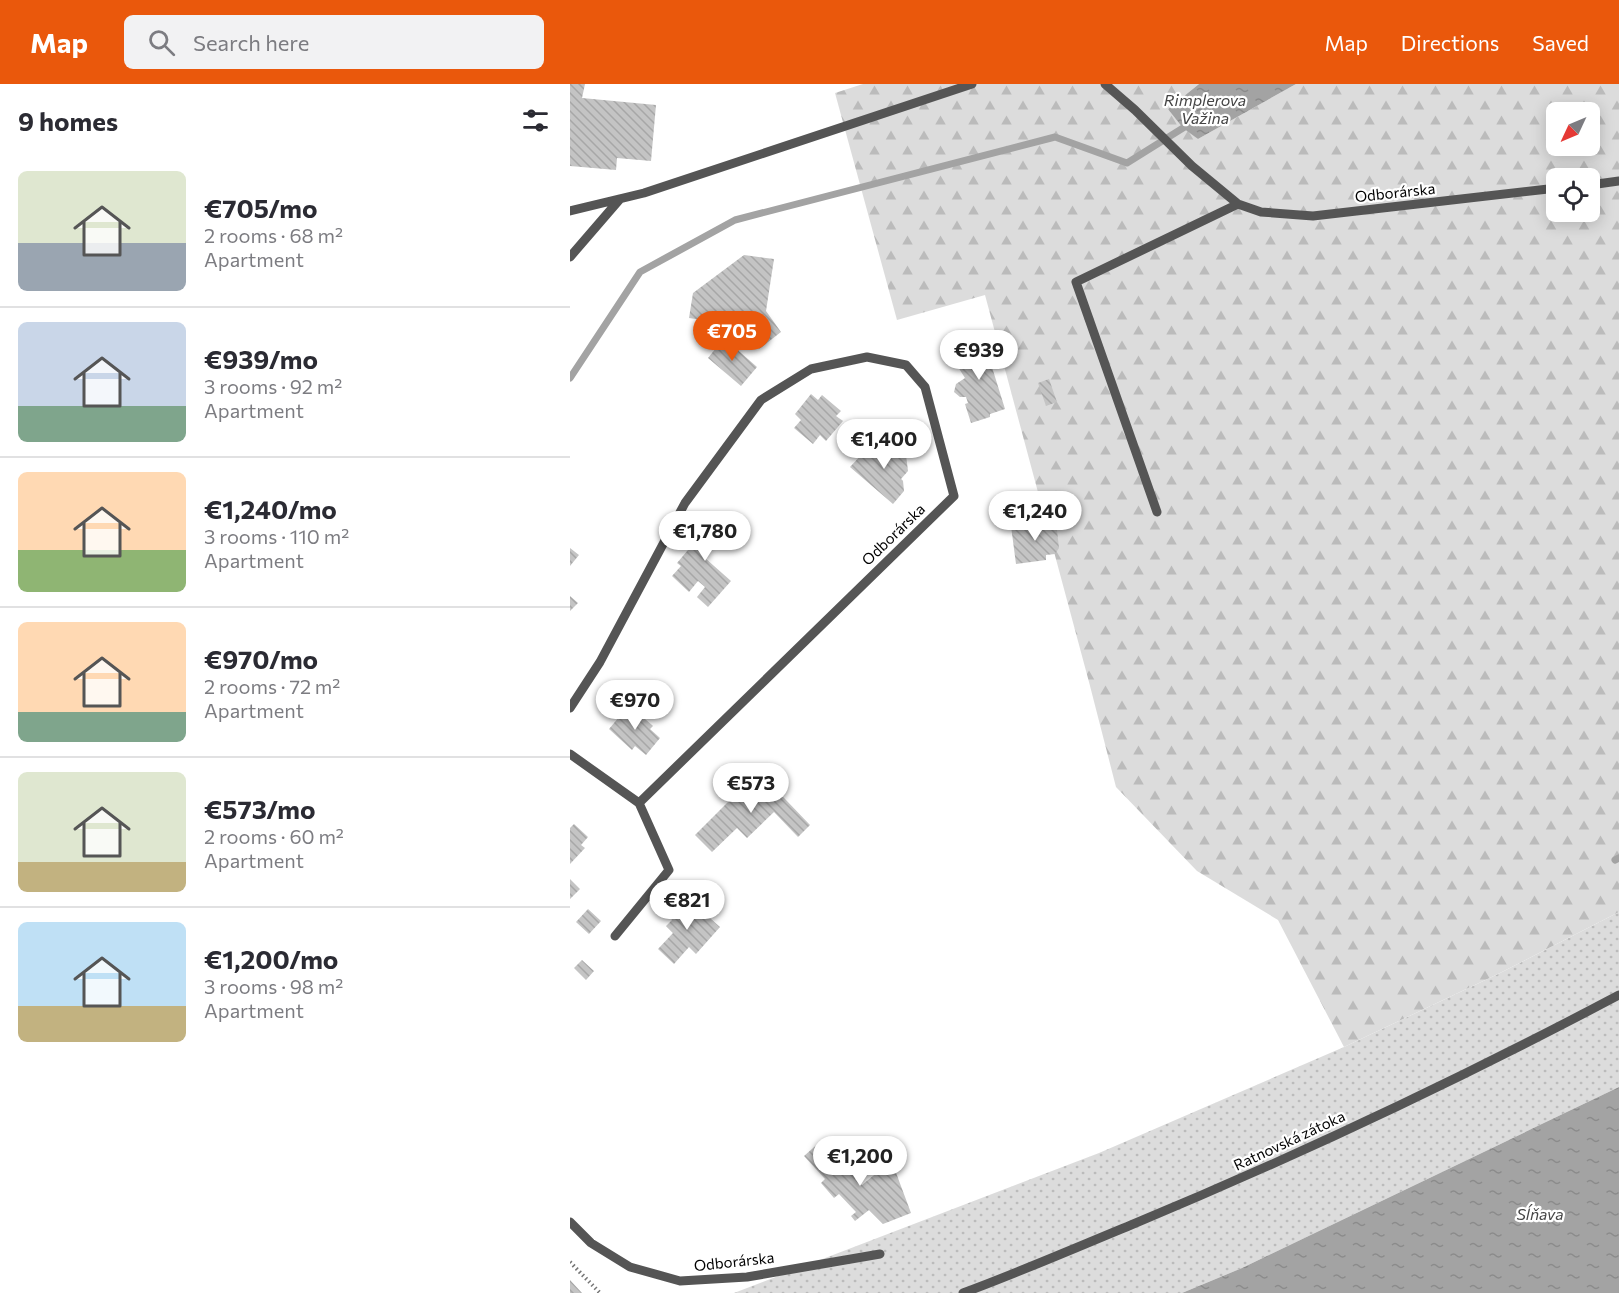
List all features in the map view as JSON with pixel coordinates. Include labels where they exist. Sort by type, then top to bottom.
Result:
[{"type":"lane","points":[[570,211],[644,193],[972,84]]},
{"type":"lane","name":"Odborárska","points":[[1105,84],[1192,166],[1238,204],[1261,212],[1313,216],[1546,189]]},
{"type":"lane","points":[[1600,184],[1619,181]]},
{"type":"lane","points":[[570,257],[620,199]]},
{"type":"lane","points":[[1157,512],[1076,282],[1238,204]]},
{"type":"lane","name":"Odborárska","points":[[570,708],[600,662],[685,503],[761,400],[811,369],[867,357],[906,365],[926,387],[954,496],[639,803]]},
{"type":"lane","points":[[570,754],[639,803],[669,870],[615,936]]},
{"type":"lane","name":"Ratnovská zátoka","points":[[963,1293],[1012,1275],[1231,1183],[1528,1043],[1619,995]]},
{"type":"lane","name":"Odborárska","points":[[570,1222],[591,1243],[630,1267],[680,1281],[747,1277],[880,1254]]},
{"type":"path","points":[[570,1262],[600,1293]]},
{"type":"green space","points":[[863,84],[1199,84],[1168,109],[1198,139],[1296,84],[1619,84],[1619,912],[1498,974],[1344,1047],[1278,920],[1197,871],[1116,787],[985,295],[897,320],[835,93]]},
{"type":"green space","points":[[1619,912],[1619,1087],[1242,1268],[1182,1293],[734,1293],[1099,1153],[1344,1047],[1498,974]]},
{"type":"water","name":"Rimplerova Važina","points":[[1199,84],[1296,84],[1198,139],[1183,128],[1168,109]]},
{"type":"water","name":"Sĺňava","points":[[1619,1087],[1619,1293],[1182,1293],[1242,1268]]},
{"type":"building","points":[[570,84],[585,84],[582,98],[656,105],[651,161],[617,158],[616,170],[570,166]]},
{"type":"building","points":[[744,255],[774,259],[766,311],[781,332],[759,349],[743,326],[689,318],[693,293]]},
{"type":"building","points":[[992,337],[998,353],[991,364],[1005,409],[971,423],[965,404],[968,403],[966,397],[960,397],[954,392],[956,384],[965,378],[953,359],[968,349],[970,352]]},
{"type":"building","points":[[724,338],[757,367],[741,386],[708,358]]},
{"type":"building","points":[[1049,379],[1057,402],[1046,406],[1038,383]]},
{"type":"building","points":[[811,394],[818,400],[822,395],[841,411],[836,416],[843,421],[826,441],[820,435],[813,444],[794,428],[801,420],[795,414]]},
{"type":"building","points":[[888,440],[906,455],[908,471],[901,479],[904,491],[893,504],[850,467],[864,452],[868,455],[872,450],[877,453]]},
{"type":"building","points":[[713,515],[734,533],[723,547],[718,543],[705,558],[731,581],[708,607],[697,597],[705,587],[698,581],[689,592],[672,576],[681,566],[677,563],[704,531],[701,528]]},
{"type":"building","points":[[1056,521],[1059,548],[1055,554],[1046,555],[1046,560],[1016,564],[1011,526]]},
{"type":"building","points":[[570,548],[579,555],[570,566]]},
{"type":"building","points":[[570,596],[578,603],[570,611]]},
{"type":"building","points":[[629,705],[653,726],[650,729],[660,738],[646,755],[635,746],[632,750],[609,729]]},
{"type":"building","points":[[760,773],[810,825],[798,837],[774,812],[747,838],[737,828],[712,852],[695,835]]},
{"type":"building","points":[[574,824],[588,837],[581,845],[585,848],[570,864],[570,828]]},
{"type":"building","points":[[570,879],[580,889],[570,899]]},
{"type":"building","points":[[688,902],[720,927],[696,954],[689,947],[674,964],[658,949],[673,933],[666,926],[672,920],[667,912],[668,907],[676,904],[682,909]]},
{"type":"building","points":[[588,909],[601,921],[589,934],[576,922]]},
{"type":"building","points":[[582,960],[594,971],[586,980],[574,968]]},
{"type":"building","points":[[821,1141],[835,1156],[837,1153],[842,1159],[839,1161],[842,1164],[844,1162],[858,1177],[855,1179],[862,1185],[879,1171],[895,1170],[911,1213],[883,1224],[869,1210],[855,1221],[851,1216],[856,1212],[839,1194],[834,1198],[821,1183],[825,1179],[804,1156]]},
{"type":"building","points":[[570,1280],[582,1293],[570,1293]]},
{"type":"waterway","points":[[570,378],[640,272],[735,220],[1055,137],[1127,163],[1191,123]]},
{"type":"waterway","points":[[1615,860],[1619,858]]}]
